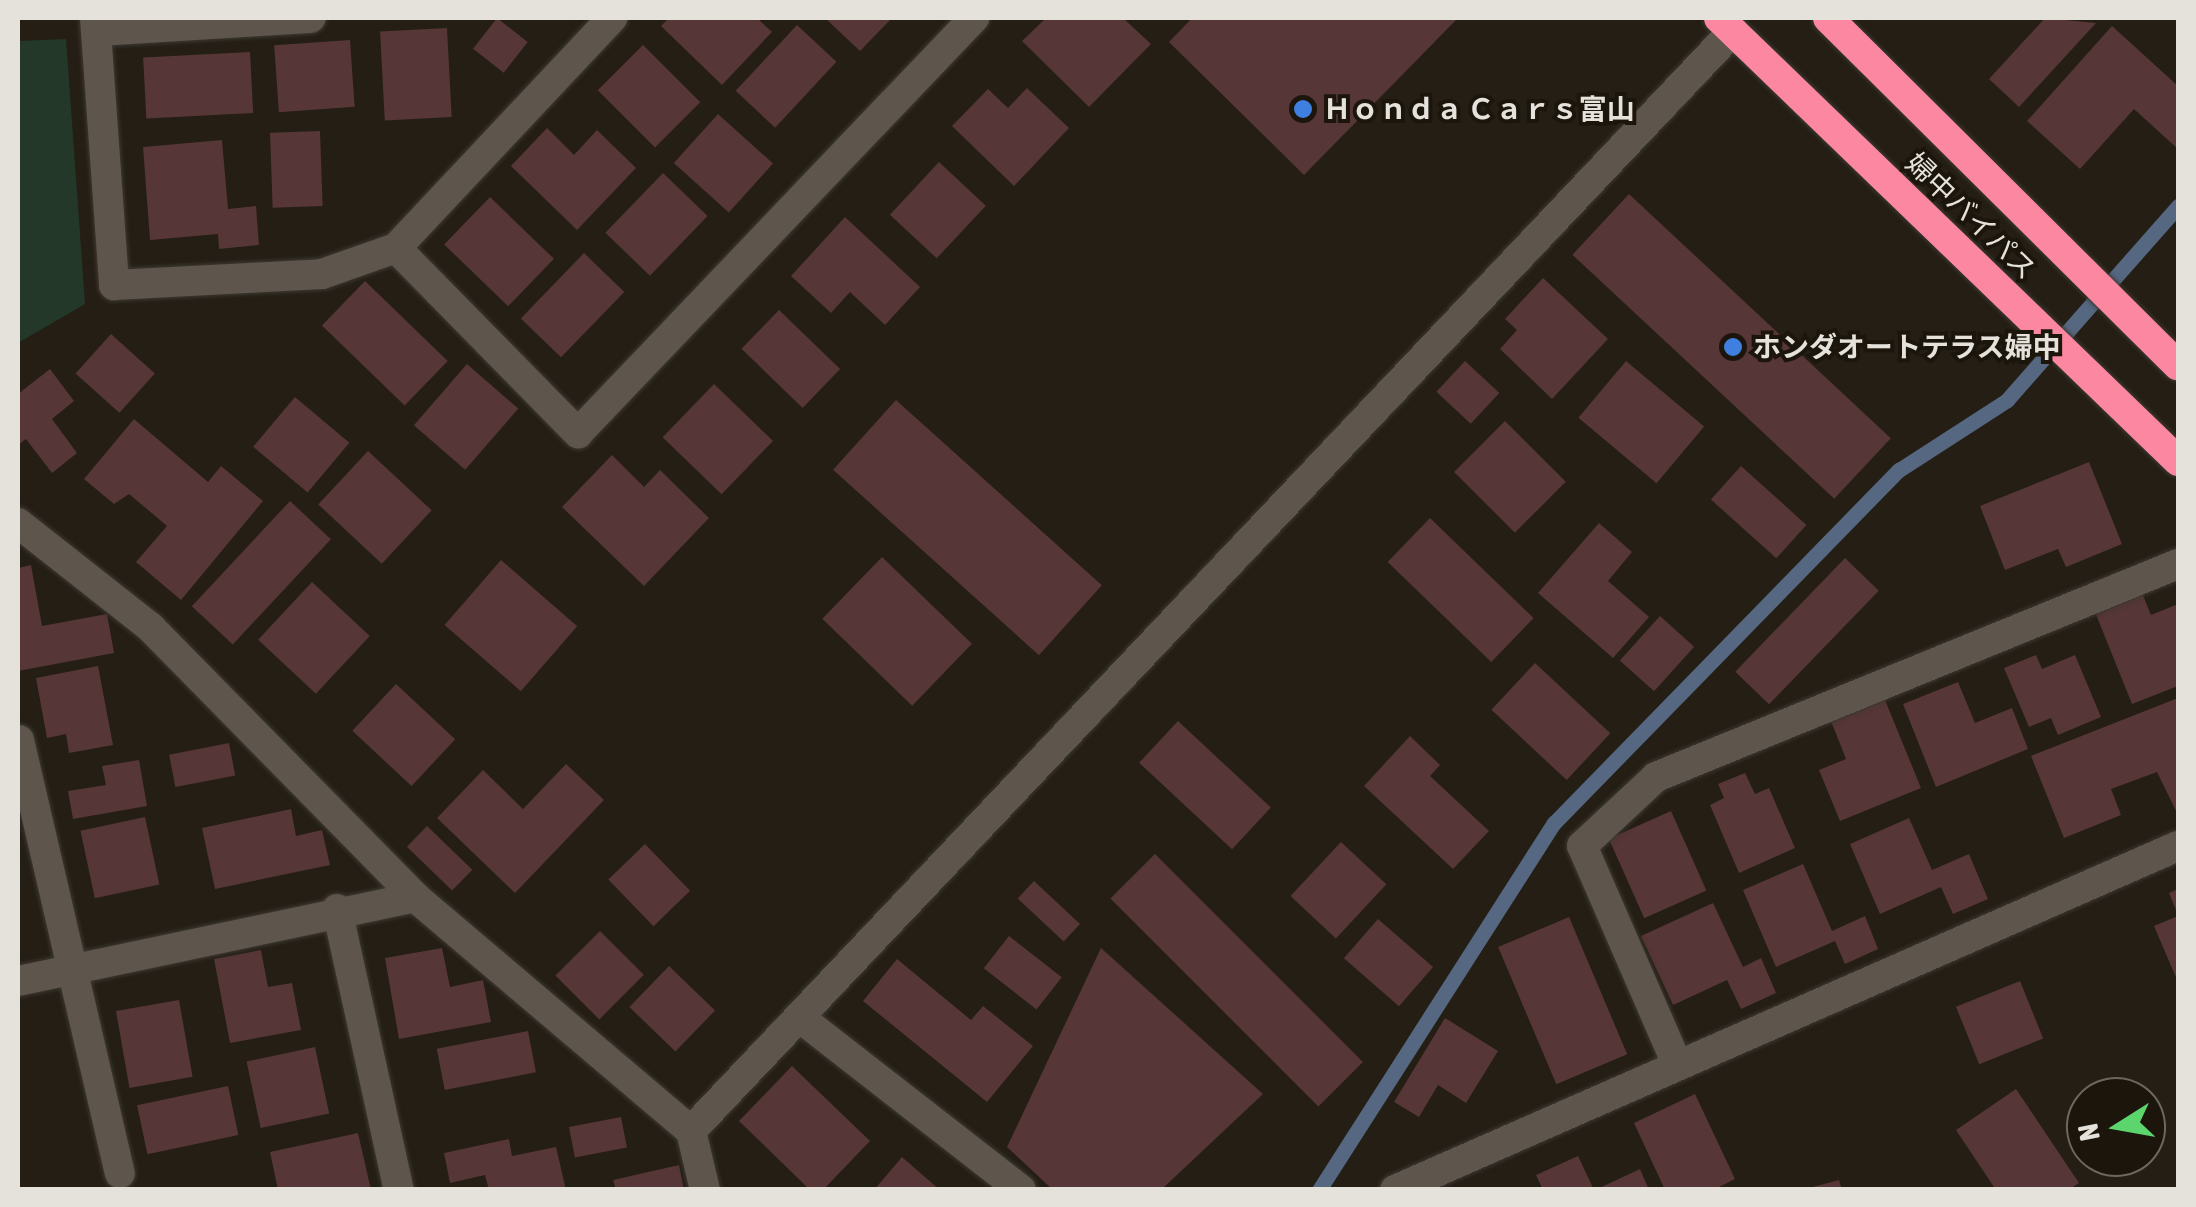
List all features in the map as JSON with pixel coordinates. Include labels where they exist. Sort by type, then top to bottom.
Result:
[{"type":"highway","name":"婦中バイパス","points":[[1828,18],[2178,366]]},
{"type":"highway","name":"婦中バイパス","points":[[1726,24],[2178,461]]},
{"type":"street","points":[[311,18],[95,24],[114,285],[322,274],[396,248],[612,18]]},
{"type":"street","points":[[396,248],[578,432],[974,18]]},
{"type":"street","points":[[691,1131],[1726,24]]},
{"type":"street","points":[[18,523],[150,627],[415,896],[691,1131],[705,1190]]},
{"type":"street","points":[[1677,1064],[1582,846],[1656,777],[2178,564]]},
{"type":"street","points":[[19,740],[120,1173]]},
{"type":"street","points":[[1395,1190],[2178,846]]},
{"type":"street","points":[[18,981],[337,909],[415,896]]},
{"type":"street","points":[[337,909],[399,1190]]},
{"type":"street","points":[[799,1017],[1021,1190]]},
{"type":"green space","points":[[66,39],[85,304],[18,343],[18,41]]},
{"type":"building","points":[[497,18],[528,42],[504,73],[473,49]]},
{"type":"building","points":[[669,18],[757,18],[772,32],[722,85],[661,26]]},
{"type":"building","points":[[825,18],[892,18],[860,51]]},
{"type":"building","points":[[1046,18],[1123,18],[1151,44],[1089,107],[1022,41]]},
{"type":"building","name":"Ｈｏｎｄａ Ｃａｒｓ富山","points":[[1192,18],[1458,18],[1304,175],[1169,42]]},
{"type":"building","points":[[2045,18],[2096,23],[2019,107],[1989,79]]},
{"type":"building","points":[[797,25],[836,62],[775,128],[736,91]]},
{"type":"building","points":[[2112,26],[2178,86],[2178,149],[2134,109],[2080,169],[2027,121]]},
{"type":"building","points":[[447,28],[452,117],[385,120],[380,32]]},
{"type":"building","points":[[350,40],[355,107],[279,112],[274,45]]},
{"type":"building","points":[[643,45],[700,102],[655,148],[598,90]]},
{"type":"building","points":[[250,52],[253,113],[146,119],[143,58]]},
{"type":"building","points":[[1027,88],[1069,128],[1014,186],[952,126],[988,89],[1008,108]]},
{"type":"building","points":[[718,114],[773,164],[729,213],[674,163]]},
{"type":"building","points":[[547,128],[574,155],[597,130],[636,168],[577,230],[511,166]]},
{"type":"building","points":[[320,131],[323,206],[273,208],[270,133]]},
{"type":"building","points":[[222,140],[228,209],[256,206],[259,245],[219,249],[218,234],[150,240],[143,147]]},
{"type":"building","points":[[939,162],[986,206],[937,258],[890,215]]},
{"type":"building","points":[[663,173],[708,216],[650,276],[605,233]]},
{"type":"building","name":"ホンダオートテラス婦中","points":[[1629,194],[1891,438],[1834,499],[1572,255]]},
{"type":"building","points":[[490,197],[554,259],[508,306],[444,244]]},
{"type":"building","points":[[845,217],[920,287],[885,325],[850,292],[831,313],[791,276]]},
{"type":"building","points":[[584,253],[624,292],[561,357],[521,318]]},
{"type":"building","points":[[1543,278],[1608,339],[1552,399],[1500,349],[1517,330],[1505,319]]},
{"type":"building","points":[[365,281],[448,361],[405,405],[322,326]]},
{"type":"building","points":[[779,310],[840,369],[803,408],[741,349]]},
{"type":"building","points":[[111,334],[155,373],[119,413],[76,373]]},
{"type":"building","points":[[1465,361],[1499,393],[1471,424],[1436,392]]},
{"type":"building","points":[[1626,361],[1704,427],[1657,483],[1578,418]]},
{"type":"building","points":[[467,364],[518,409],[465,470],[414,425]]},
{"type":"building","points":[[50,369],[74,401],[52,419],[77,453],[52,473],[26,439],[18,445],[18,394]]},
{"type":"building","points":[[714,384],[773,441],[722,494],[663,437]]},
{"type":"building","points":[[295,397],[349,443],[308,492],[253,447]]},
{"type":"building","points":[[896,400],[1102,585],[1039,655],[833,470]]},
{"type":"building","points":[[134,419],[208,482],[221,466],[263,501],[181,600],[136,562],[167,526],[129,494],[114,504],[84,479]]},
{"type":"building","points":[[1505,421],[1566,482],[1515,533],[1454,472]]},
{"type":"building","points":[[368,451],[432,510],[382,564],[318,504]]},
{"type":"building","points":[[612,455],[644,487],[660,470],[709,518],[644,586],[562,507]]},
{"type":"building","points":[[2089,462],[2122,544],[2066,567],[2058,549],[2005,570],[1980,506]]},
{"type":"building","points":[[1741,466],[1806,525],[1776,558],[1711,499]]},
{"type":"building","points":[[290,501],[331,539],[233,645],[192,606]]},
{"type":"building","points":[[1430,518],[1534,618],[1491,662],[1388,562]]},
{"type":"building","points":[[1599,523],[1632,552],[1608,581],[1649,617],[1613,658],[1538,593]]},
{"type":"building","points":[[882,557],[972,644],[912,706],[822,619]]},
{"type":"building","points":[[1845,558],[1879,591],[1769,704],[1735,672]]},
{"type":"building","points":[[501,560],[577,626],[521,691],[445,625]]},
{"type":"building","points":[[31,565],[42,626],[107,614],[114,653],[18,671],[18,568]]},
{"type":"building","points":[[312,582],[370,636],[316,694],[258,640]]},
{"type":"building","points":[[2140,588],[2151,615],[2178,604],[2178,686],[2132,704],[2093,607]]},
{"type":"building","points":[[1660,616],[1694,647],[1654,691],[1620,661]]},
{"type":"building","points":[[2036,655],[2042,669],[2075,655],[2101,717],[2058,735],[2051,718],[2029,727],[2004,668]]},
{"type":"building","points":[[1535,663],[1610,733],[1567,780],[1491,710]]},
{"type":"building","points":[[98,666],[113,745],[69,753],[66,734],[47,738],[36,678]]},
{"type":"building","points":[[1958,682],[1975,723],[2012,708],[2028,749],[1936,787],[1903,704]]},
{"type":"building","points":[[396,684],[455,739],[412,786],[352,731]]},
{"type":"building","points":[[1883,695],[1921,788],[1840,821],[1819,770],[1846,759],[1829,716]]},
{"type":"building","points":[[2178,698],[2178,815],[2157,772],[2111,789],[2121,815],[2064,838],[2031,756]]},
{"type":"building","points":[[1178,721],[1271,808],[1232,849],[1139,763]]},
{"type":"building","points":[[1410,736],[1440,765],[1430,776],[1489,831],[1453,869],[1364,786]]},
{"type":"building","points":[[229,743],[235,775],[175,787],[169,755]]},
{"type":"building","points":[[139,760],[147,806],[73,819],[68,791],[106,785],[102,766]]},
{"type":"building","points":[[566,764],[604,800],[515,893],[437,818],[483,770],[523,809]]},
{"type":"building","points":[[1745,773],[1755,794],[1769,788],[1795,848],[1739,873],[1710,805],[1724,798],[1718,784]]},
{"type":"building","points":[[291,809],[296,836],[322,830],[330,865],[215,889],[202,828]]},
{"type":"building","points":[[1671,811],[1706,890],[1644,918],[1609,839]]},
{"type":"building","points":[[145,817],[159,884],[95,898],[80,831]]},
{"type":"building","points":[[1909,818],[1932,870],[1969,854],[1988,899],[1953,914],[1941,887],[1880,914],[1850,844]]},
{"type":"building","points":[[427,826],[472,870],[452,891],[407,847]]},
{"type":"building","points":[[1341,842],[1386,884],[1336,938],[1291,896]]},
{"type":"building","points":[[645,844],[690,891],[653,926],[608,879]]},
{"type":"building","points":[[1155,854],[1363,1062],[1318,1106],[1110,899]]},
{"type":"building","points":[[1803,864],[1832,931],[1865,916],[1878,949],[1845,964],[1835,941],[1776,967],[1743,890]]},
{"type":"building","points":[[1034,881],[1080,924],[1064,942],[1018,899]]},
{"type":"building","points":[[2178,889],[2178,915],[2169,893]]},
{"type":"building","points":[[1713,903],[1743,967],[1761,958],[1776,993],[1741,1009],[1727,980],[1673,1005],[1641,936]]},
{"type":"building","points":[[2178,916],[2178,982],[2154,926]]},
{"type":"building","points":[[1569,917],[1627,1054],[1556,1084],[1498,947]]},
{"type":"building","points":[[1378,919],[1433,967],[1399,1006],[1344,958]]},
{"type":"building","points":[[600,931],[644,975],[599,1019],[555,976]]},
{"type":"building","points":[[1009,936],[1062,977],[1037,1010],[984,968]]},
{"type":"building","points":[[442,948],[450,987],[483,980],[491,1022],[399,1039],[385,958]]},
{"type":"building","points":[[1101,948],[1263,1094],[1161,1190],[1053,1190],[1007,1147]]},
{"type":"building","points":[[261,950],[268,987],[292,983],[301,1030],[230,1043],[214,959]]},
{"type":"building","points":[[897,959],[971,1020],[983,1006],[1033,1046],[987,1102],[863,1001]]},
{"type":"building","points":[[669,966],[715,1010],[675,1051],[629,1007]]},
{"type":"building","points":[[2020,981],[2043,1038],[1979,1064],[1956,1007]]},
{"type":"building","points":[[179,1000],[193,1077],[130,1088],[116,1011]]},
{"type":"building","points":[[1445,1018],[1498,1051],[1466,1103],[1438,1085],[1419,1117],[1394,1102]]},
{"type":"building","points":[[528,1031],[536,1072],[445,1090],[437,1049]]},
{"type":"building","points":[[315,1047],[329,1114],[261,1128],[247,1062]]},
{"type":"building","points":[[792,1066],[870,1141],[823,1190],[810,1190],[739,1121]]},
{"type":"building","points":[[228,1086],[238,1135],[147,1154],[137,1105]]},
{"type":"building","points":[[2016,1089],[2066,1164],[2066,1177],[2075,1177],[2079,1183],[2068,1190],[1996,1190],[1956,1130]]},
{"type":"building","points":[[1695,1094],[1735,1179],[1713,1190],[1665,1190],[1634,1123]]},
{"type":"building","points":[[621,1117],[627,1147],[575,1158],[569,1127]]},
{"type":"building","points":[[358,1133],[371,1190],[278,1190],[270,1152]]},
{"type":"building","points":[[509,1139],[512,1156],[556,1147],[566,1190],[489,1190],[485,1175],[450,1183],[444,1153]]},
{"type":"building","points":[[1578,1156],[1594,1190],[1543,1190],[1536,1175]]},
{"type":"building","points":[[902,1157],[940,1190],[874,1190]]},
{"type":"building","points":[[679,1165],[684,1190],[616,1190],[613,1180]]},
{"type":"building","points":[[1640,1169],[1649,1190],[1595,1190]]},
{"type":"building","points":[[1839,1180],[1842,1190],[1809,1190],[1809,1188]]},
{"type":"waterway","points":[[1319,1190],[1554,823],[1899,470],[2007,400],[2178,206]]},
{"type":"place","name":"Ｈｏｎｄａ Ｃａｒｓ富山","points":[[1303,109]]},
{"type":"place","name":"ホンダオートテラス婦中","points":[[1733,347]]}]
